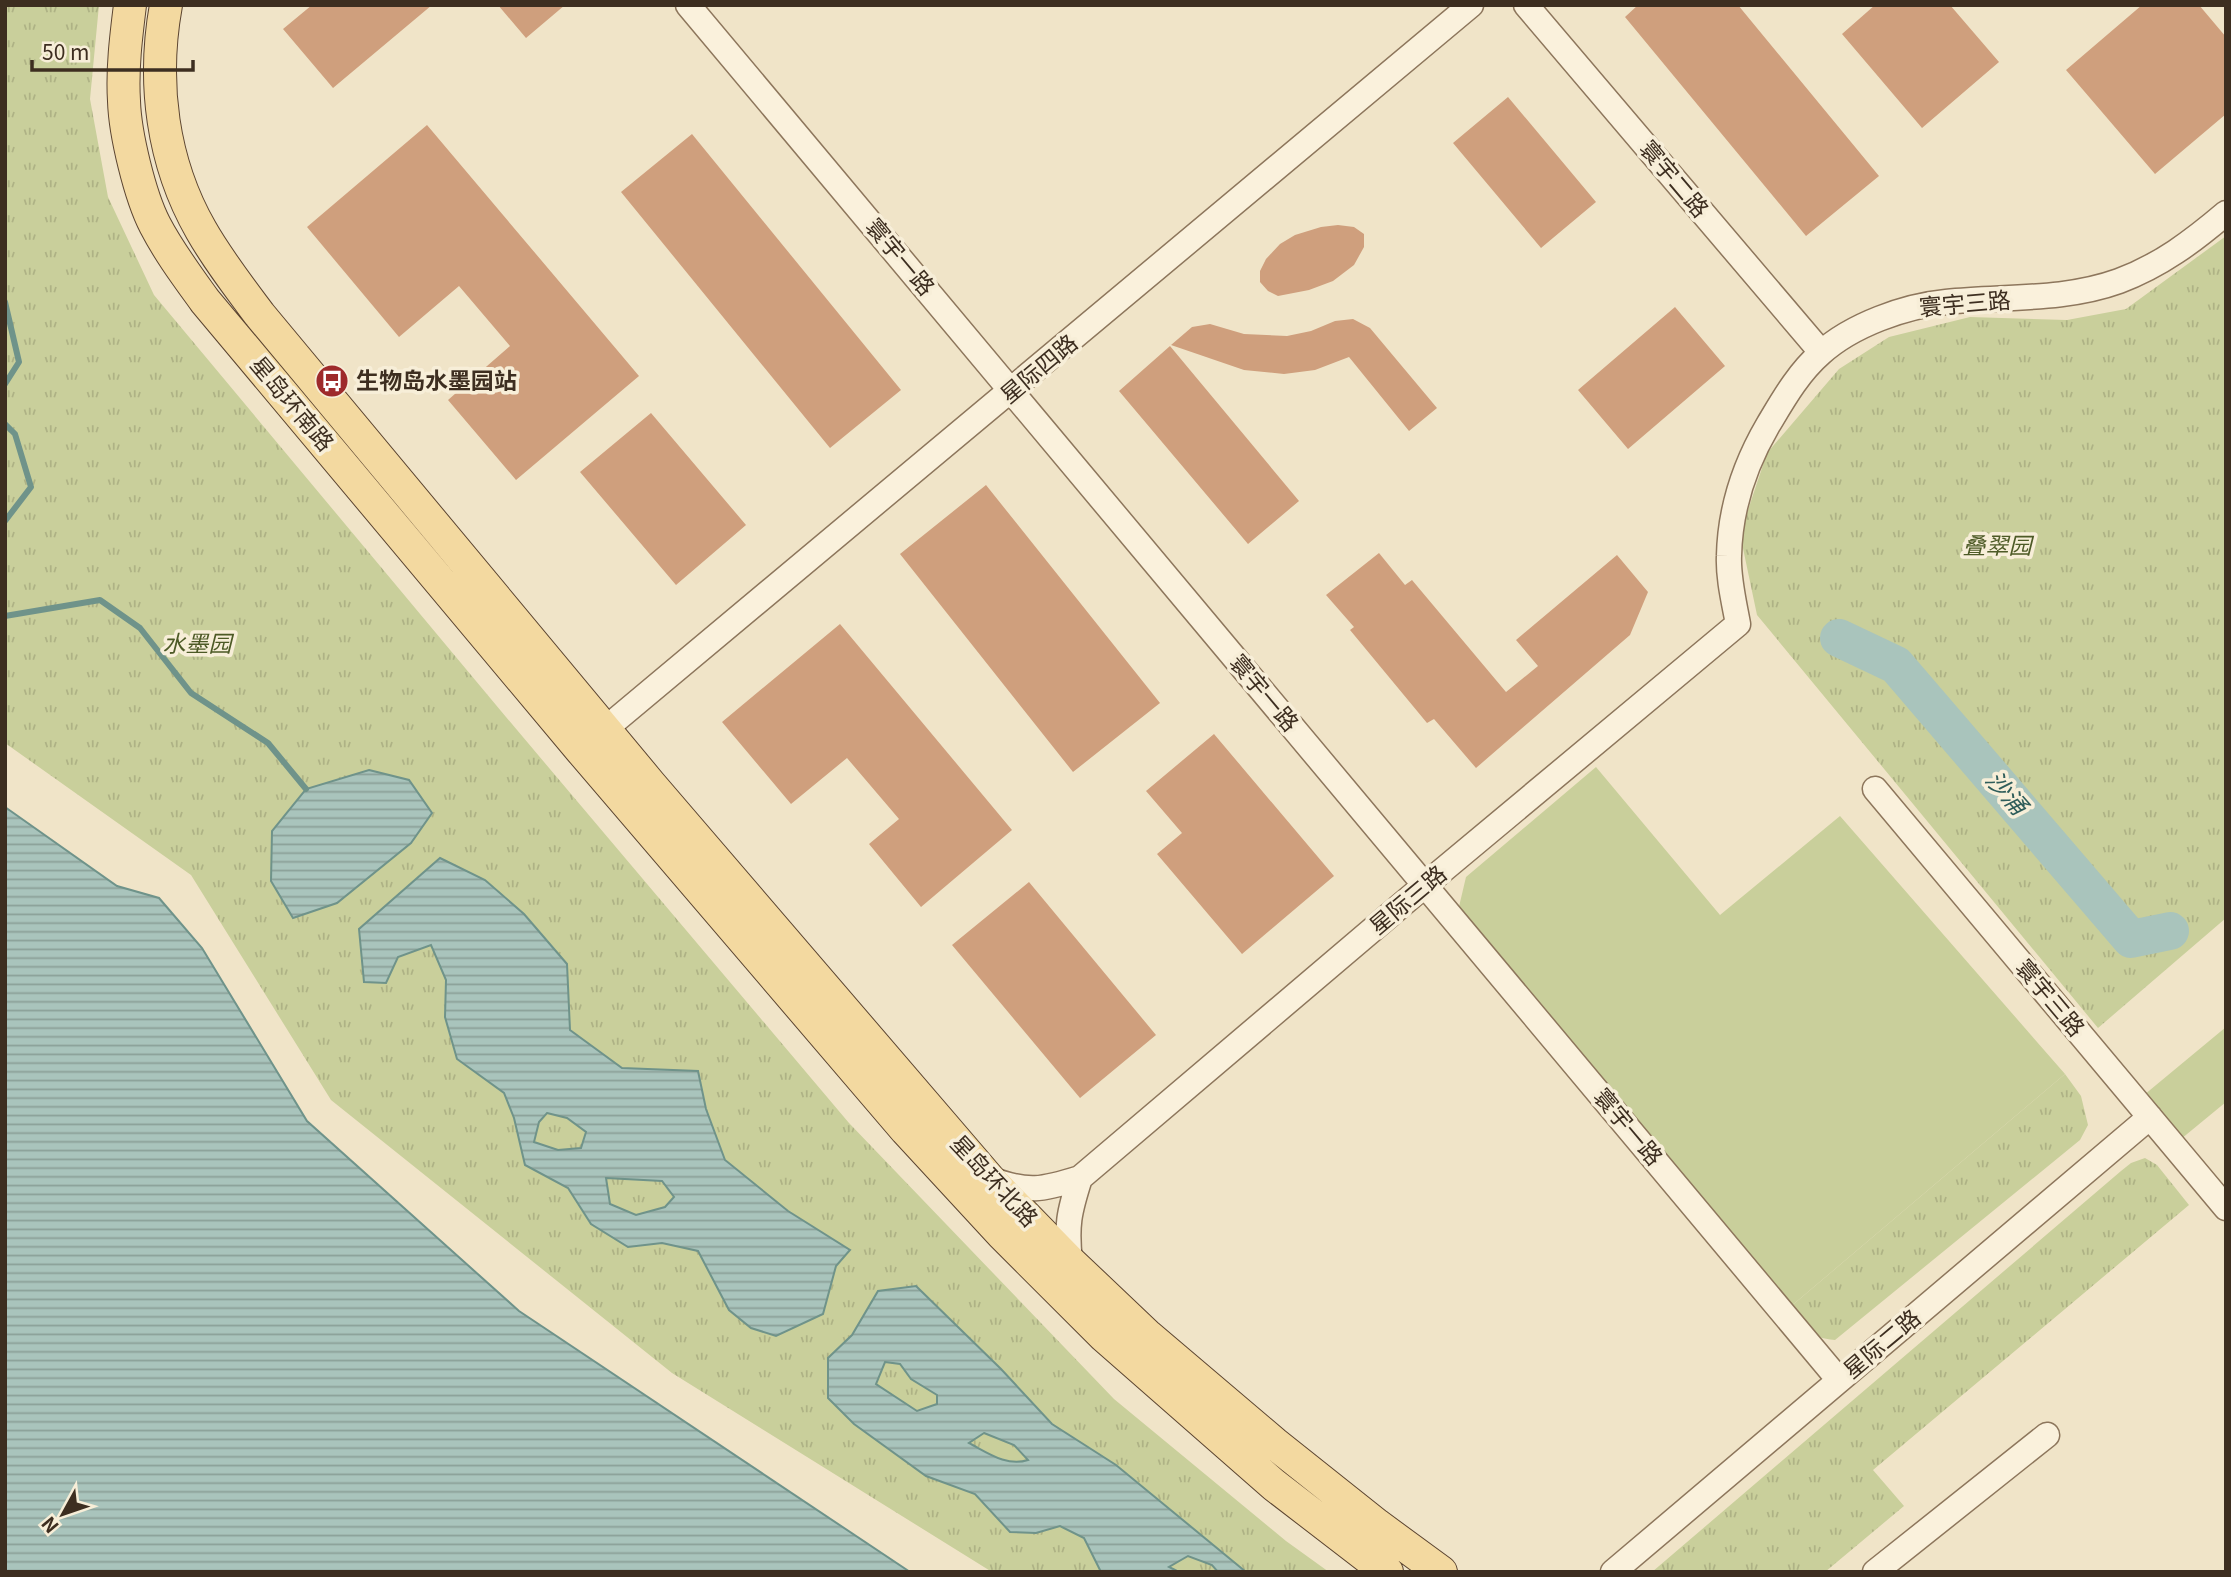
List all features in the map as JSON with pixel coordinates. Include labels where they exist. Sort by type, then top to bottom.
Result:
[{"type":"main road","name":"星岛环南路","points":[[130,5],[124,68],[124,104],[141,190],[155,223],[176,260],[205,301],[593,740]]},
{"type":"main road","name":"星岛环南路","points":[[166,5],[160,58],[160,105],[168,147],[200,228],[260,315],[593,740]]},
{"type":"main road","name":"星岛环北路","points":[[593,740],[989,1179],[1070,1262],[1148,1336],[1274,1443],[1441,1572]]},
{"type":"main road","name":"星岛环北路","points":[[593,740],[906,1130],[1002,1234],[1104,1336],[1274,1485],[1387,1572]]},
{"type":"street","name":"寰宇一路","points":[[688,5],[1839,1380]]},
{"type":"street","name":"星际四路","points":[[593,740],[1471,5]]},
{"type":"street","name":"寰宇二路","points":[[1526,5],[1821,352]]},
{"type":"street","name":"寰宇三路","points":[[1738,624],[1729,558],[1732,517],[1742,478],[1774,415],[1796,380],[1821,352],[1855,330],[1898,311],[1945,302],[2023,299],[2118,281],[2181,250],[2226,213]]},
{"type":"street","name":"星际三路","points":[[989,1179],[1030,1189],[1054,1186],[1080,1178],[1738,624]]},
{"type":"street","name":"寰宇三路","points":[[1875,789],[2226,1208]]},
{"type":"street","name":"星际二路","points":[[1613,1572],[2150,1117]]},
{"type":"street","points":[[1070,1262],[1067,1235],[1069,1212],[1080,1178]]},
{"type":"street","points":[[1875,1572],[2047,1435]]},
{"type":"green space","name":"水墨园","points":[[5,5],[99,5],[90,99],[108,197],[154,295],[849,1123],[1114,1399],[1286,1541],[1329,1572],[992,1572],[672,1373],[331,1100],[191,875],[5,743]]},
{"type":"green space","name":"叠翠园","points":[[2226,236],[2226,918],[2098,1028],[1757,615],[1740,534],[1767,453],[1839,369],[1889,337],[1970,317],[2067,320],[2126,309]]},
{"type":"green space","points":[[1596,767],[1720,915],[1840,816],[2065,1074],[1789,1308],[1458,911],[1466,877]]},
{"type":"green space","points":[[2226,1027],[2226,1102],[2181,1139],[2144,1095]]},
{"type":"green space","points":[[2065,1074],[2081,1096],[2088,1125],[2080,1140],[1835,1340],[1819,1337],[1803,1326],[1789,1308]]},
{"type":"green space","points":[[2145,1158],[2157,1165],[2189,1205],[1873,1470],[1904,1506],[1825,1572],[1652,1572],[2121,1171],[2131,1163]]},
{"type":"water","points":[[369,770],[409,780],[432,813],[411,843],[337,903],[293,918],[271,881],[272,831],[306,789]]},
{"type":"water","points":[[5,807],[117,886],[159,898],[202,948],[307,1121],[519,1311],[910,1572],[5,1572]]},
{"type":"water","points":[[440,858],[485,880],[524,914],[567,964],[570,1030],[622,1068],[698,1071],[706,1109],[725,1160],[788,1211],[850,1250],[836,1266],[823,1314],[776,1336],[751,1328],[729,1310],[698,1251],[662,1243],[628,1247],[591,1224],[568,1188],[525,1165],[514,1118],[504,1093],[457,1059],[445,1017],[446,980],[431,945],[398,957],[386,983],[364,982],[359,929]],"holes":[[[547,1113],[567,1118],[586,1132],[581,1148],[558,1150],[534,1142],[539,1122]],[[606,1178],[662,1181],[674,1197],[665,1207],[636,1215],[610,1204]]]},
{"type":"water","points":[[916,1286],[1001,1369],[1052,1424],[1116,1465],[1246,1572],[1218,1572],[1212,1565],[1188,1556],[1169,1567],[1179,1572],[1101,1572],[1084,1538],[1060,1526],[1036,1533],[1010,1532],[975,1494],[926,1476],[854,1424],[828,1398],[828,1358],[852,1335],[878,1291]],"holes":[[[885,1362],[900,1364],[911,1379],[937,1395],[937,1404],[917,1411],[876,1384]],[[984,1433],[1014,1445],[1028,1460],[1005,1460],[969,1443]]]},
{"type":"building","points":[[312,5],[432,5],[333,88],[283,29]]},
{"type":"building","points":[[498,5],[565,5],[526,38]]},
{"type":"building","points":[[1638,5],[1738,5],[1879,176],[1806,236],[1625,17]]},
{"type":"building","points":[[1875,5],[1950,5],[1999,62],[1922,128],[1842,34]]},
{"type":"building","points":[[2142,5],[2199,5],[2226,37],[2226,114],[2155,174],[2066,70]]},
{"type":"building","points":[[1508,97],[1596,202],[1541,248],[1453,143]]},
{"type":"building","points":[[427,125],[639,376],[516,480],[448,400],[510,346],[459,286],[399,337],[307,227]]},
{"type":"building","points":[[692,134],[901,390],[830,448],[621,192]]},
{"type":"building","points":[[1338,225],[1354,227],[1364,234],[1364,247],[1354,265],[1333,281],[1309,290],[1278,296],[1268,291],[1260,282],[1260,271],[1266,259],[1280,244],[1295,235]]},
{"type":"building","points":[[1675,307],[1725,366],[1628,449],[1578,390]]},
{"type":"building","points":[[1353,319],[1370,328],[1437,408],[1409,431],[1349,357],[1315,370],[1284,374],[1244,370],[1171,345],[1192,327],[1210,324],[1244,334],[1287,336],[1311,331],[1335,321]]},
{"type":"building","points":[[1170,346],[1299,501],[1248,544],[1119,391]]},
{"type":"building","points":[[651,413],[746,525],[676,585],[580,472]]},
{"type":"building","points":[[986,485],[1160,703],[1073,772],[900,554]]},
{"type":"building","points":[[1379,553],[1405,585],[1412,580],[1506,692],[1538,666],[1516,640],[1617,555],[1648,592],[1630,635],[1476,768],[1434,719],[1427,723],[1350,630],[1354,627],[1326,595]]},
{"type":"building","points":[[840,624],[1012,830],[921,907],[869,844],[899,819],[847,758],[791,804],[722,722]]},
{"type":"building","points":[[1214,734],[1334,876],[1242,954],[1157,854],[1182,833],[1146,791]]},
{"type":"building","points":[[1029,882],[1156,1035],[1080,1098],[952,945]]},
{"type":"waterway","points":[[5,302],[19,362],[5,384]]},
{"type":"waterway","points":[[5,424],[15,434],[31,487],[5,521]]},
{"type":"waterway","points":[[5,616],[100,600],[140,628],[191,693],[268,743],[306,789]]},
{"type":"waterway","name":"沙涌","points":[[1839,638],[1896,665],[2131,939],[2170,931]]},
{"type":"place","name":"生物岛水墨园站","points":[[332,381]]}]
